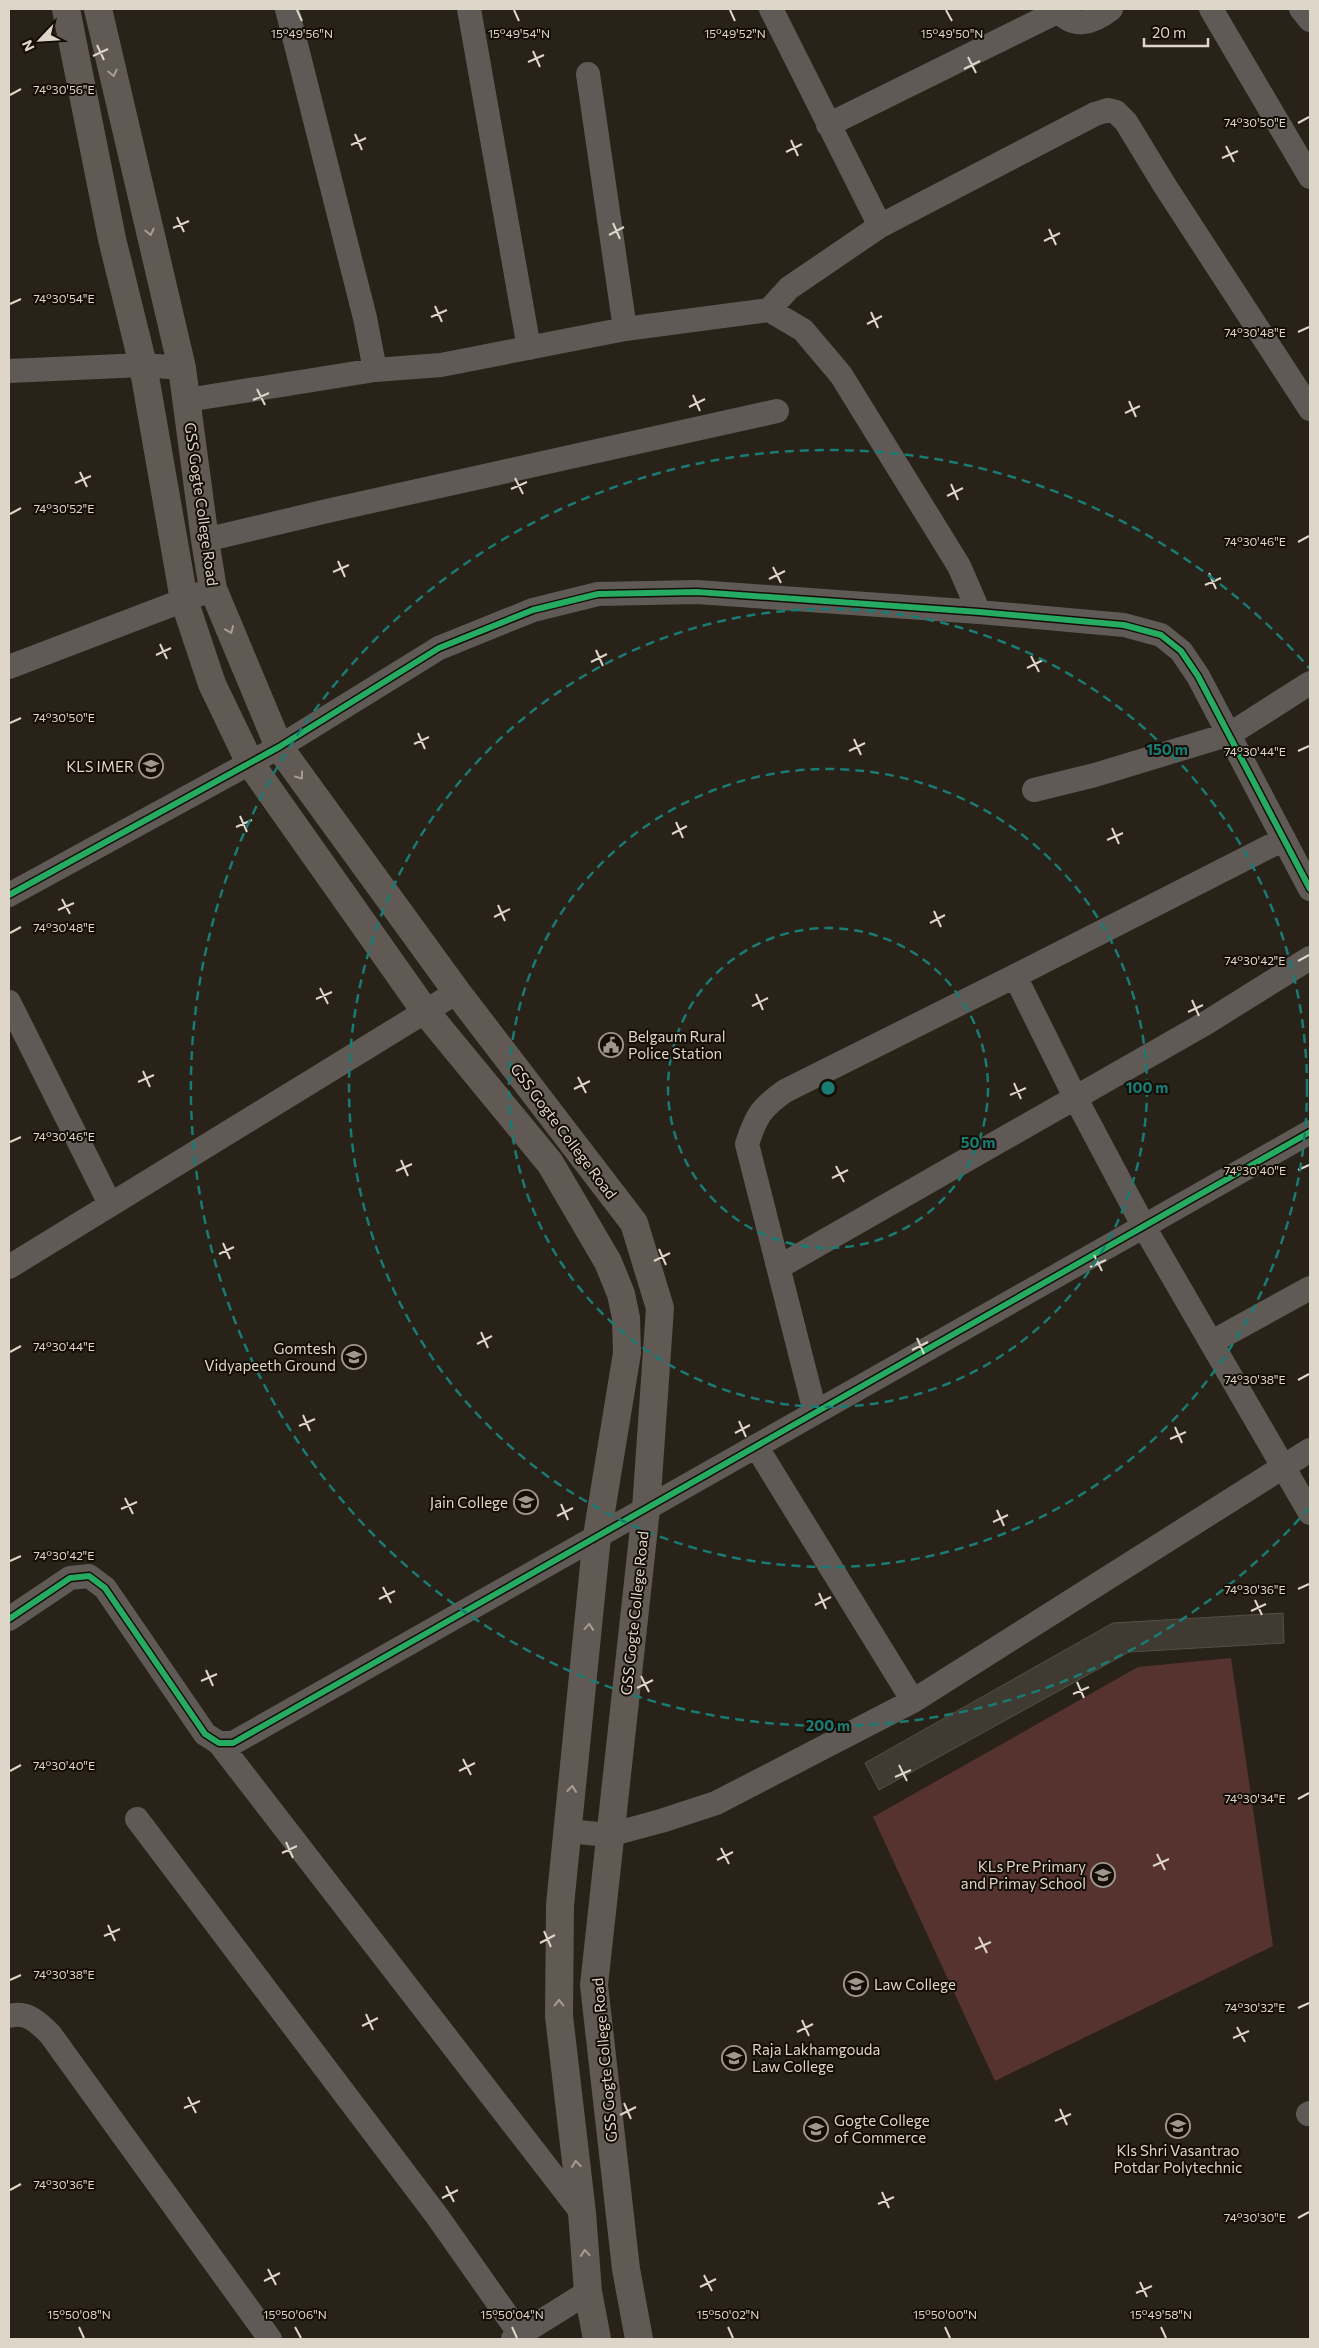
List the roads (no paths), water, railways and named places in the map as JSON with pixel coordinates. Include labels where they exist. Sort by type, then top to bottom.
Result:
[{"type":"main road","points":[[66,9],[112,239],[143,365],[184,600],[212,684],[250,763],[425,1011],[550,1163],[608,1262],[621,1294],[626,1318],[627,1353],[597,1536],[560,1905],[559,2016],[582,2213],[588,2292],[597,2339]]},
{"type":"main road","name":"GSS Gogte College Road","points":[[98,9],[182,368],[204,540],[213,590],[278,747],[457,992],[634,1223],[660,1308],[646,1509],[594,1985],[626,2269],[639,2339]]},
{"type":"main road","points":[[577,1209],[607,1188]]},
{"type":"street","points":[[287,9],[365,318],[375,370]]},
{"type":"street","points":[[469,9],[529,348]]},
{"type":"street","points":[[771,9],[880,226]]},
{"type":"street","points":[[828,125],[1058,10],[1070,21],[1083,24],[1099,19],[1110,9]]},
{"type":"street","points":[[1211,9],[1310,177]]},
{"type":"street","points":[[588,74],[625,330]]},
{"type":"street","points":[[769,310],[789,288],[880,226],[1095,114],[1108,110],[1116,112],[1126,122],[1164,186],[1310,409]]},
{"type":"street","points":[[187,400],[375,370],[441,365],[625,330],[769,310],[803,330],[841,375],[959,566],[979,612]]},
{"type":"street","points":[[9,371],[143,365],[182,368]]},
{"type":"street","points":[[204,540],[776,410]]},
{"type":"street","points":[[9,667],[213,590]]},
{"type":"street","points":[[9,896],[278,747],[440,648],[533,610],[598,594],[696,592],[979,612],[1124,625],[1162,634],[1181,650],[1198,676],[1310,889]]},
{"type":"street","points":[[1034,790],[1096,775],[1230,734],[1310,683]]},
{"type":"street","points":[[815,1412],[747,1144],[755,1120],[769,1103],[785,1092],[1284,839]]},
{"type":"street","points":[[779,1267],[1206,1023],[1310,958]]},
{"type":"street","points":[[1014,976],[1143,1225],[1310,1513]]},
{"type":"street","points":[[9,1267],[457,992]]},
{"type":"street","points":[[9,1002],[110,1204]]},
{"type":"street","points":[[219,1743],[233,1743],[1143,1225],[1310,1132]]},
{"type":"street","points":[[1212,1342],[1310,1288]]},
{"type":"street","points":[[756,1446],[913,1701]]},
{"type":"street","points":[[568,1831],[609,1835],[716,1803],[913,1701],[1283,1465],[1310,1450]]},
{"type":"street","points":[[9,1619],[70,1578],[89,1576],[105,1588],[205,1734],[219,1743],[582,2213]]},
{"type":"street","points":[[137,1819],[437,2216],[517,2337],[588,2292]]},
{"type":"street","points":[[9,2016],[17,2014],[33,2018],[50,2034],[270,2339]]},
{"type":"place","name":"KLS IMER","points":[[151,766]]},
{"type":"place","name":"Belgaum Rural Police Station","points":[[611,1045]]},
{"type":"place","name":"Gomtesh Vidyapeeth Ground","points":[[354,1357]]},
{"type":"place","name":"Jain College","points":[[526,1502]]},
{"type":"place","name":"KLs Pre Primary and Primay School","points":[[1103,1875]]},
{"type":"place","name":"Law College","points":[[856,1984]]},
{"type":"place","name":"Raja Lakhamgouda Law College","points":[[734,2058]]},
{"type":"place","name":"Kls Shri Vasantrao Potdar Polytechnic","points":[[1178,2126]]},
{"type":"place","name":"Gogte College of Commerce","points":[[816,2129]]}]
